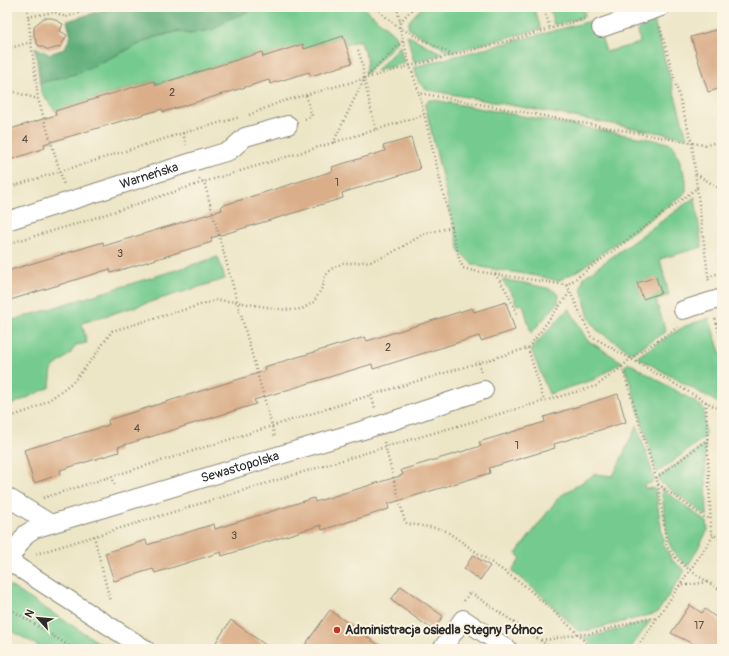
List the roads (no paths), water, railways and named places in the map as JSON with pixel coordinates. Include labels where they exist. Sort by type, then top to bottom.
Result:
[{"type":"street","points":[[596,23],[659,14]]},
{"type":"street","name":"Warneńska","points":[[7,221],[229,151],[245,137],[288,125]]},
{"type":"street","points":[[682,317],[716,294]]},
{"type":"street","name":"Sewastopolska","points":[[7,560],[26,534],[34,529],[380,425],[484,390]]},
{"type":"street","points":[[8,489],[50,524]]},
{"type":"street","points":[[7,560],[144,649]]},
{"type":"street","points":[[442,649],[463,619],[508,649]]},
{"type":"place","name":"Administracja osiedla Stegny Północ","points":[[337,630]]}]
